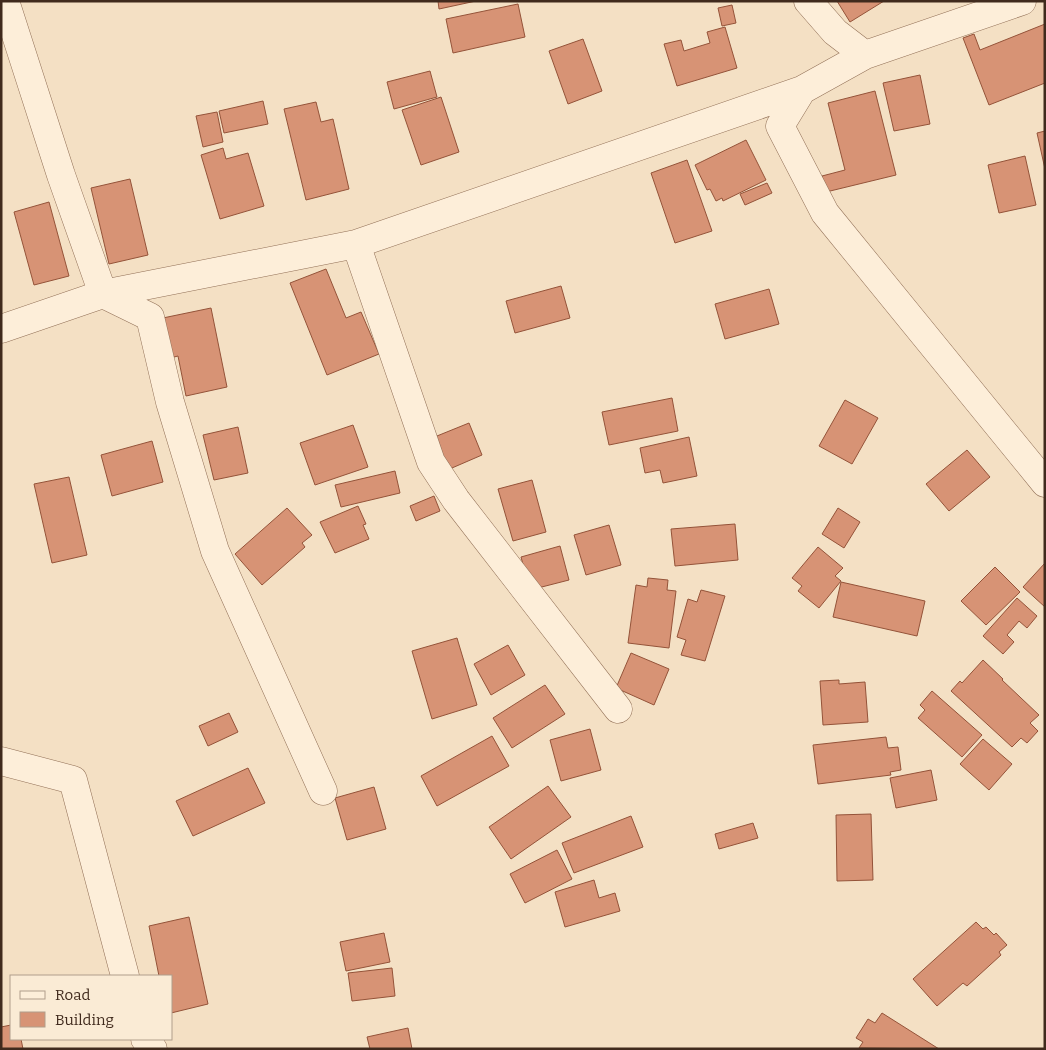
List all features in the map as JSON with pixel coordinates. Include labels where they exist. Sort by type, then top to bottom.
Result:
[{"type":"street","points":[[5,1],[61,175],[103,294],[150,317],[170,402],[215,551],[323,791]]},
{"type":"street","points":[[808,1],[835,32],[865,55]]},
{"type":"street","points":[[1,329],[103,294],[356,244],[802,90],[865,55],[1022,1]]},
{"type":"street","points":[[802,90],[780,126],[825,213],[1045,483]]},
{"type":"street","points":[[356,244],[431,462],[456,500],[618,709]]},
{"type":"street","points":[[1,761],[73,780],[125,975]]},
{"type":"building","points":[[438,1],[476,1],[439,9]]},
{"type":"building","points":[[837,1],[884,1],[850,22]]},
{"type":"building","points":[[518,4],[525,37],[453,53],[446,19]]},
{"type":"building","points":[[732,5],[736,23],[722,26],[718,8]]},
{"type":"building","points":[[1045,24],[1045,83],[989,105],[963,38],[974,34],[980,50]]},
{"type":"building","points":[[725,27],[737,68],[677,86],[664,44],[681,40],[684,51],[710,43],[707,32]]},
{"type":"building","points":[[583,39],[602,91],[568,104],[549,51]]},
{"type":"building","points":[[430,71],[437,97],[394,109],[387,82]]},
{"type":"building","points":[[920,75],[930,124],[894,131],[883,83]]},
{"type":"building","points":[[875,91],[896,175],[826,192],[822,176],[845,170],[828,103]]},
{"type":"building","points":[[441,97],[459,152],[421,165],[402,110]]},
{"type":"building","points":[[263,101],[268,124],[224,133],[219,111]]},
{"type":"building","points":[[316,102],[321,122],[333,119],[349,189],[306,200],[284,109]]},
{"type":"building","points":[[217,112],[223,142],[203,147],[196,116]]},
{"type":"building","points":[[1045,131],[1045,169],[1037,133]]},
{"type":"building","points":[[746,140],[766,180],[723,201],[722,198],[716,201],[710,189],[707,190],[695,165]]},
{"type":"building","points":[[223,148],[226,159],[248,153],[264,206],[220,219],[201,155]]},
{"type":"building","points":[[1025,156],[1036,205],[999,213],[988,165]]},
{"type":"building","points":[[687,160],[712,231],[675,243],[651,173]]},
{"type":"building","points":[[130,179],[148,255],[109,264],[91,188]]},
{"type":"building","points":[[767,183],[772,193],[745,205],[740,194]]},
{"type":"building","points":[[49,202],[69,276],[34,285],[14,212]]},
{"type":"building","points":[[326,269],[346,318],[361,312],[379,354],[327,375],[290,283]]},
{"type":"building","points":[[561,286],[570,318],[515,333],[506,301]]},
{"type":"building","points":[[769,289],[779,324],[725,339],[715,304]]},
{"type":"building","points":[[211,308],[227,387],[186,396],[178,356],[166,359],[158,319]]},
{"type":"building","points":[[672,398],[678,431],[609,445],[602,412]]},
{"type":"building","points":[[845,400],[878,418],[852,464],[819,446]]},
{"type":"building","points":[[469,423],[482,455],[445,471],[432,438]]},
{"type":"building","points":[[353,425],[368,467],[315,485],[300,443]]},
{"type":"building","points":[[238,427],[248,473],[214,480],[203,435]]},
{"type":"building","points":[[689,437],[697,476],[663,483],[660,470],[645,473],[640,448]]},
{"type":"building","points":[[152,441],[163,482],[112,496],[101,455]]},
{"type":"building","points":[[967,450],[990,477],[949,511],[926,484]]},
{"type":"building","points":[[395,471],[400,493],[341,507],[335,485]]},
{"type":"building","points":[[69,477],[87,555],[52,563],[34,484]]},
{"type":"building","points":[[532,480],[546,532],[513,541],[498,489]]},
{"type":"building","points":[[434,496],[440,511],[416,521],[410,506]]},
{"type":"building","points":[[358,506],[366,524],[363,525],[369,539],[335,553],[320,522]]},
{"type":"building","points":[[287,508],[312,535],[302,543],[305,547],[262,585],[235,554]]},
{"type":"building","points":[[838,508],[860,522],[844,548],[822,534]]},
{"type":"building","points":[[735,524],[738,560],[675,566],[671,529]]},
{"type":"building","points":[[609,525],[621,565],[586,575],[574,535]]},
{"type":"building","points":[[560,546],[569,580],[530,590],[521,557]]},
{"type":"building","points":[[818,547],[843,568],[835,576],[841,581],[819,608],[798,591],[802,586],[792,578]]},
{"type":"building","points":[[1045,563],[1045,607],[1023,587]]},
{"type":"building","points":[[995,567],[1020,592],[986,625],[961,601]]},
{"type":"building","points":[[648,578],[668,580],[667,590],[676,591],[669,648],[628,643],[636,585],[647,587]]},
{"type":"building","points":[[841,582],[925,601],[917,636],[833,617]]},
{"type":"building","points":[[701,590],[725,596],[705,661],[681,655],[686,640],[677,637],[688,599],[697,602]]},
{"type":"building","points":[[1017,598],[1037,616],[1027,628],[1019,621],[1007,635],[1014,642],[1003,654],[983,636]]},
{"type":"building","points":[[457,638],[477,705],[432,719],[412,651]]},
{"type":"building","points":[[508,645],[525,675],[491,695],[474,664]]},
{"type":"building","points":[[631,653],[669,669],[654,705],[616,688]]},
{"type":"building","points":[[983,660],[1039,715],[1030,723],[1038,731],[1027,743],[1021,738],[1012,747],[951,691],[960,681],[962,683]]},
{"type":"building","points":[[839,680],[839,684],[865,682],[868,722],[823,725],[820,681]]},
{"type":"building","points":[[545,685],[565,714],[512,748],[493,718]]},
{"type":"building","points":[[932,691],[982,735],[962,757],[918,718],[925,710],[920,705]]},
{"type":"building","points":[[229,713],[238,732],[208,746],[199,726]]},
{"type":"building","points":[[590,729],[601,770],[561,781],[550,740]]},
{"type":"building","points":[[492,736],[509,766],[437,806],[421,776]]},
{"type":"building","points":[[886,737],[888,748],[898,747],[901,770],[890,772],[891,775],[818,784],[813,745]]},
{"type":"building","points":[[983,739],[1012,764],[989,790],[960,764]]},
{"type":"building","points":[[248,768],[265,803],[193,836],[176,801]]},
{"type":"building","points":[[931,770],[937,800],[896,808],[890,778]]},
{"type":"building","points":[[548,786],[571,817],[511,859],[489,827]]},
{"type":"building","points":[[374,787],[386,829],[347,840],[335,798]]},
{"type":"building","points":[[871,814],[873,880],[837,881],[836,815]]},
{"type":"building","points":[[631,816],[643,847],[574,873],[562,843]]},
{"type":"building","points":[[753,823],[758,838],[719,849],[715,834]]},
{"type":"building","points":[[557,850],[572,879],[525,903],[510,874]]},
{"type":"building","points":[[594,880],[599,898],[615,893],[620,911],[565,927],[555,892]]},
{"type":"building","points":[[189,917],[208,1004],[172,1013],[172,975],[159,975],[149,926]]},
{"type":"building","points":[[976,922],[983,929],[986,927],[994,935],[996,933],[1007,945],[999,952],[1001,955],[967,986],[963,983],[937,1006],[913,979]]},
{"type":"building","points":[[384,933],[390,962],[346,971],[340,942]]},
{"type":"building","points":[[392,968],[395,996],[352,1001],[348,973]]},
{"type":"building","points":[[882,1013],[939,1049],[859,1048],[863,1042],[856,1038],[868,1019],[875,1023]]},
{"type":"building","points":[[10,1025],[10,1040],[21,1040],[23,1049],[1,1049],[1,1027]]},
{"type":"building","points":[[408,1028],[412,1049],[370,1049],[367,1037]]}]
